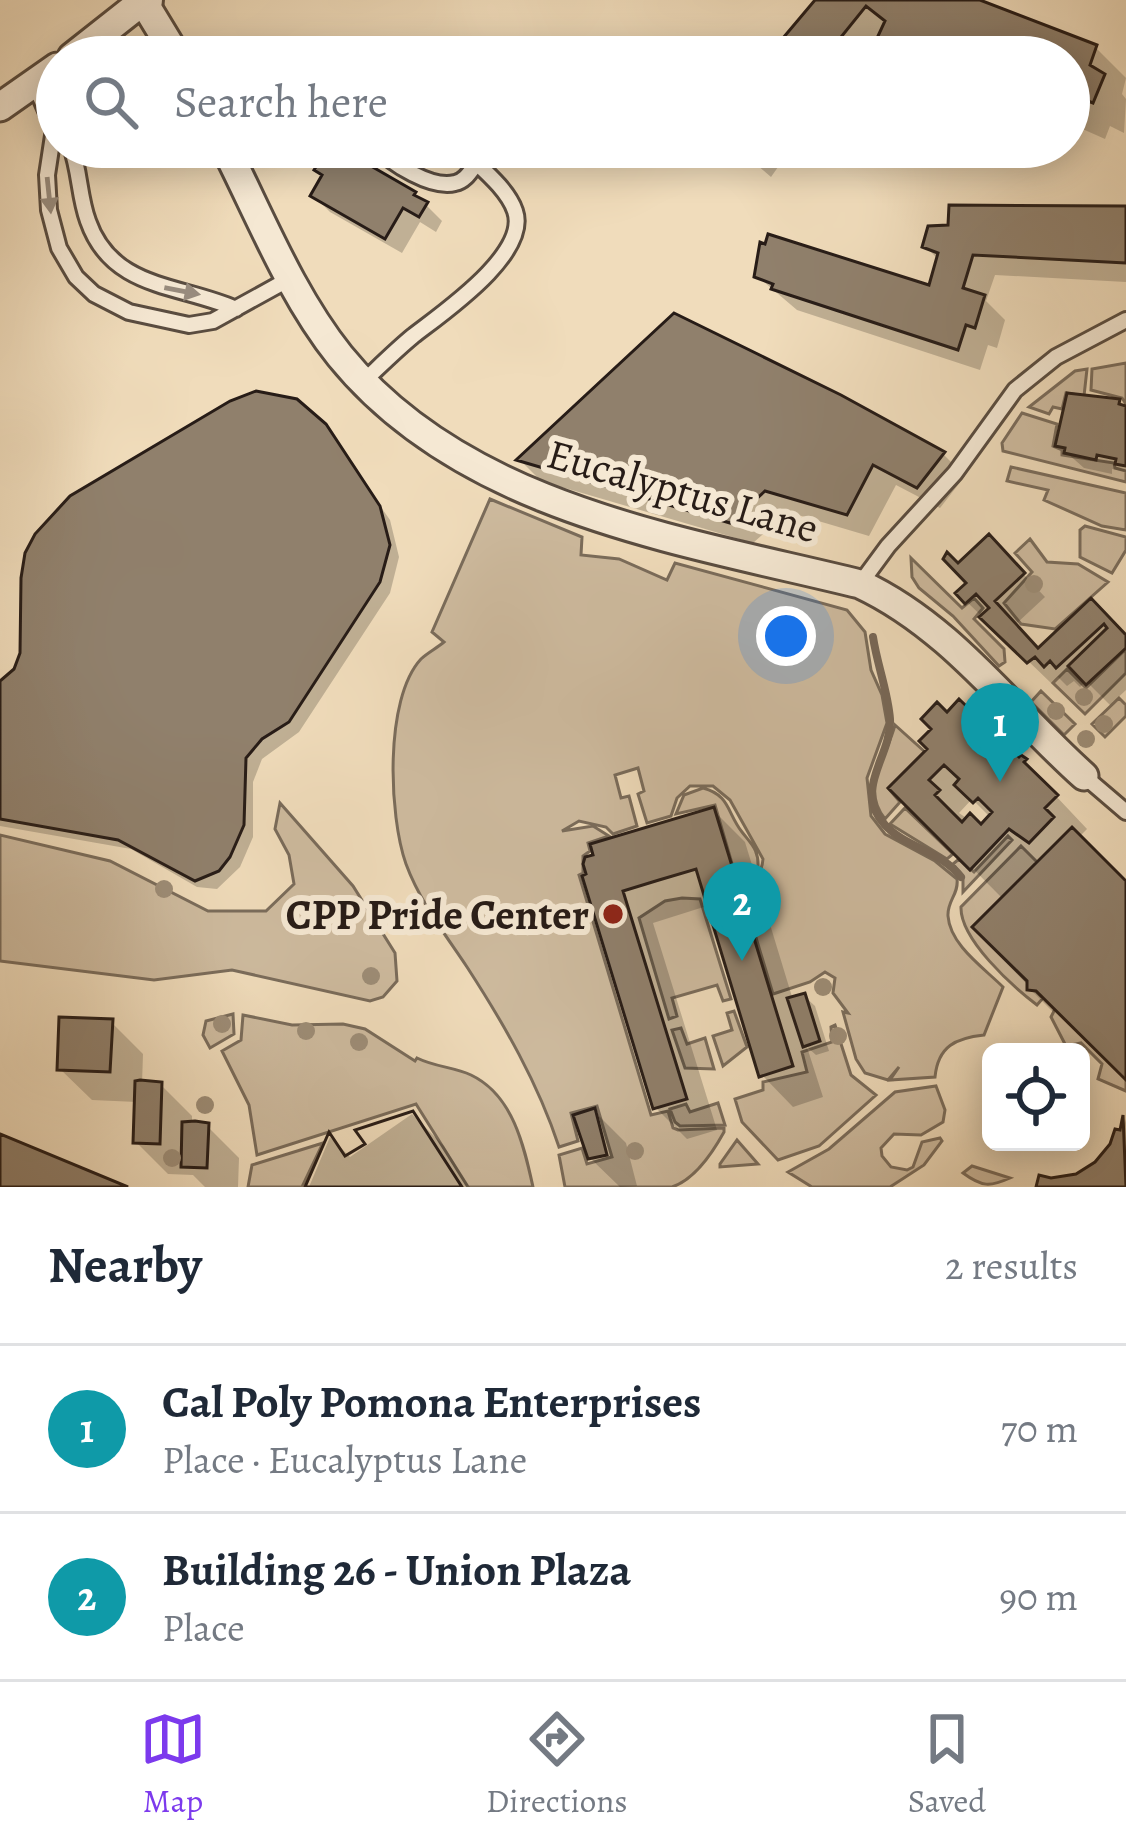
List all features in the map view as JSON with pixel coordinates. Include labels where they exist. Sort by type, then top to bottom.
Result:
[{"type":"street","points":[[99,36],[144,0],[165,36]]},
{"type":"street","points":[[0,107],[36,81]]},
{"type":"street","name":"Eucalyptus Lane","points":[[236,168],[318,324],[364,381],[445,446],[529,491],[649,530],[860,584],[928,622],[1084,776]]},
{"type":"lane","points":[[47,168],[49,210],[59,248],[85,286],[129,312],[162,322],[201,323],[292,277]]},
{"type":"lane","points":[[76,168],[89,225],[109,258],[151,284],[208,296],[236,309]]},
{"type":"lane","points":[[407,168],[432,182],[451,184],[462,181],[473,168]]},
{"type":"lane","points":[[364,381],[466,297],[512,242],[516,213],[480,168]]},
{"type":"lane","points":[[860,584],[955,472],[1015,390],[1056,357],[1126,320]]},
{"type":"lane","name":"Eucalyptus Lane","points":[[1084,776],[1126,812]]},
{"type":"shaded area","points":[[1126,363],[1126,404],[1122,398],[1091,390],[1092,369]]},
{"type":"shaded area","points":[[1087,369],[1084,396],[1066,393],[1062,409],[1053,407],[1049,414],[1029,407],[1075,371]]},
{"type":"shaded area","points":[[1022,413],[1057,424],[1053,446],[1062,455],[1114,463],[1115,468],[1126,471],[1126,482],[1003,451],[1002,443]]},
{"type":"shaded area","points":[[1011,467],[1126,493],[1126,530],[1102,526],[1044,500],[1048,490],[1007,481]]},
{"type":"shaded area","points":[[490,499],[582,537],[581,555],[619,559],[667,580],[675,563],[847,610],[865,632],[887,723],[867,778],[871,816],[885,834],[935,861],[957,879],[948,911],[950,927],[969,955],[1003,987],[984,1035],[965,1038],[944,1051],[935,1077],[890,1080],[899,1067],[888,1080],[865,1073],[856,1059],[843,1012],[848,1013],[833,993],[835,978],[825,972],[773,994],[738,878],[756,875],[763,859],[730,800],[713,786],[690,786],[677,798],[671,816],[647,823],[638,794],[644,791],[638,768],[615,775],[621,798],[629,796],[637,826],[613,834],[606,827],[579,821],[562,831],[593,826],[609,836],[588,843],[590,851],[583,856],[579,875],[651,1115],[668,1111],[678,1130],[724,1128],[724,1132],[696,1171],[672,1187],[565,1187],[559,1155],[582,1148],[587,1164],[612,1157],[597,1106],[571,1113],[578,1141],[559,1147],[507,1032],[418,891],[406,864],[396,817],[393,758],[401,701],[421,659],[444,642],[432,632]]},
{"type":"shaded area","points":[[1085,526],[1126,537],[1126,550],[1112,573],[1080,557],[1080,530]]},
{"type":"shaded area","points":[[1030,539],[1047,562],[1078,564],[1108,582],[1055,629],[1021,624],[1004,603],[1032,572],[1015,553]]},
{"type":"shaded area","points":[[911,558],[962,608],[974,598],[983,608],[974,619],[1004,649],[1005,662],[999,666],[953,616],[919,588],[912,577]]},
{"type":"shaded area","points":[[1126,649],[1126,673],[1085,714],[1053,683],[1067,669],[1086,688]]},
{"type":"shaded area","points":[[1041,691],[1075,724],[1064,735],[1031,702]]},
{"type":"shaded area","points":[[1119,698],[1126,705],[1126,716],[1105,737],[1092,724]]},
{"type":"shaded area","points":[[895,725],[925,752],[889,789],[900,802],[885,819],[875,784]]},
{"type":"shaded area","points":[[703,788],[723,800],[754,848],[758,868],[748,876],[735,874],[715,805],[676,814],[684,795]]},
{"type":"shaded area","points":[[280,803],[353,886],[395,953],[397,981],[383,997],[370,1001],[232,970],[154,980],[0,961],[0,835],[110,861],[208,911],[266,911],[294,884],[289,855],[275,829]]},
{"type":"shaded area","points":[[905,808],[953,854],[947,859],[890,824]]},
{"type":"shaded area","points":[[1008,836],[1012,840],[963,892],[963,877],[953,864],[959,859],[974,872]]},
{"type":"shaded area","points":[[1021,846],[1037,862],[974,928],[1043,998],[1037,1005],[978,947],[961,907]]},
{"type":"shaded area","points":[[700,899],[731,999],[723,1001],[717,985],[672,998],[677,1016],[669,1019],[639,918],[665,901]]},
{"type":"shaded area","points":[[1055,1009],[1090,1043],[1064,1043],[1051,1017]]},
{"type":"shaded area","points":[[734,1011],[747,1047],[723,1066],[713,1036],[732,1030],[727,1013]]},
{"type":"shaded area","points":[[233,1014],[234,1034],[210,1048],[203,1035],[206,1021]]},
{"type":"shaded area","points":[[243,1015],[292,1025],[343,1024],[365,1029],[415,1061],[471,1075],[507,1108],[521,1139],[533,1187],[468,1187],[416,1104],[257,1155],[249,1105],[222,1051],[241,1040]]},
{"type":"shaded area","points":[[835,1025],[851,1075],[876,1095],[819,1146],[778,1160],[742,1122],[735,1099],[763,1090],[763,1082],[807,1072],[802,1052],[832,1042]]},
{"type":"shaded area","points":[[681,1028],[687,1044],[705,1038],[714,1069],[685,1068],[672,1030]]},
{"type":"shaded area","points":[[1090,1043],[1126,1078],[1126,1091],[1098,1079],[1102,1064],[1090,1052]]},
{"type":"shaded area","points":[[936,1086],[945,1110],[943,1122],[921,1135],[894,1134],[881,1148],[882,1156],[891,1167],[907,1170],[913,1167],[922,1142],[942,1141],[924,1165],[890,1187],[812,1187],[788,1172],[829,1149],[895,1092]]},
{"type":"shaded area","points":[[718,1103],[725,1125],[680,1126],[670,1109],[686,1104],[690,1112]]},
{"type":"shaded area","points":[[737,1140],[758,1164],[720,1167],[720,1164]]},
{"type":"shaded area","points":[[323,1143],[302,1187],[248,1187],[252,1165]]},
{"type":"shaded area","points":[[972,1166],[1010,1178],[981,1183],[963,1173]]},
{"type":"building","points":[[815,0],[980,0],[1074,36],[878,36],[885,21],[866,6],[842,36],[785,36]]},
{"type":"building","points":[[1090,65],[1105,74],[1090,102]]},
{"type":"building","points":[[374,168],[428,202],[419,217],[403,208],[385,239],[310,196],[322,175],[314,170]]},
{"type":"building","points":[[949,205],[1126,206],[1126,263],[973,255],[963,288],[985,295],[975,328],[966,325],[958,350],[771,289],[773,284],[754,277],[760,242],[765,244],[768,234],[929,285],[938,253],[922,247],[928,226],[948,225]]},
{"type":"building","points":[[674,313],[945,452],[917,488],[873,465],[847,515],[765,491],[730,523],[516,460]]},
{"type":"building","points":[[256,391],[297,399],[326,424],[380,506],[390,545],[380,582],[289,722],[262,739],[246,758],[244,825],[230,857],[219,871],[195,881],[118,840],[0,819],[0,681],[14,669],[20,653],[21,578],[25,553],[35,534],[70,496],[230,401]]},
{"type":"building","points":[[1067,393],[1120,399],[1119,404],[1126,406],[1126,466],[1097,455],[1096,460],[1064,453],[1065,448],[1055,446]]},
{"type":"building","points":[[989,534],[1025,573],[995,601],[1038,648],[1091,598],[1126,635],[1126,648],[1086,685],[1068,666],[1107,628],[1104,624],[1056,668],[1050,661],[1044,667],[1035,657],[1027,663],[979,617],[989,608],[976,594],[965,604],[955,593],[966,583],[943,559],[947,552],[958,563]]},
{"type":"building","points":[[959,699],[1019,757],[1027,759],[1024,762],[1058,795],[1045,808],[1054,817],[1029,843],[1009,829],[970,870],[888,788],[927,749],[919,741],[931,729],[921,719],[937,702],[947,712]],"holes":[[[944,765],[959,779],[954,785],[973,803],[978,798],[992,812],[981,824],[970,813],[962,822],[935,795],[940,790],[929,780]]]},
{"type":"building","points":[[714,807],[793,1066],[759,1077],[696,869],[623,891],[687,1099],[653,1109],[582,876],[586,874],[583,864],[585,857],[593,855],[590,844]]},
{"type":"building","points":[[1072,827],[1126,881],[1126,1080],[1036,991],[1027,990],[1027,981],[972,927]]},
{"type":"building","points":[[805,993],[820,1041],[803,1047],[787,998]]},
{"type":"building","points":[[59,1017],[113,1019],[110,1072],[57,1070]]},
{"type":"building","points":[[135,1081],[162,1082],[160,1144],[133,1143]]},
{"type":"building","points":[[595,1108],[607,1155],[588,1159],[573,1115]]},
{"type":"building","points":[[413,1111],[462,1187],[305,1187],[329,1132],[345,1156],[365,1144],[355,1130]]},
{"type":"building","points":[[413,1111],[462,1187],[305,1187],[329,1132],[345,1156],[365,1144],[355,1130]]},
{"type":"building","points":[[1123,1115],[1126,1187],[1036,1187],[1039,1175],[1076,1174],[1095,1162],[1115,1129],[1120,1130]]},
{"type":"building","points":[[182,1122],[209,1123],[207,1168],[181,1167]]},
{"type":"building","points":[[0,1134],[128,1187],[0,1187]]},
{"type":"waterway","points":[[873,637],[890,719],[873,786],[876,812],[893,833],[944,861],[961,877]]},
{"type":"place","name":"Cal Poly Pomona Enterprises","points":[[1000,782]]},
{"type":"place","name":"CPP Pride Center","points":[[613,914]]},
{"type":"place","name":"Building 26 - Union Plaza","points":[[742,961]]}]
